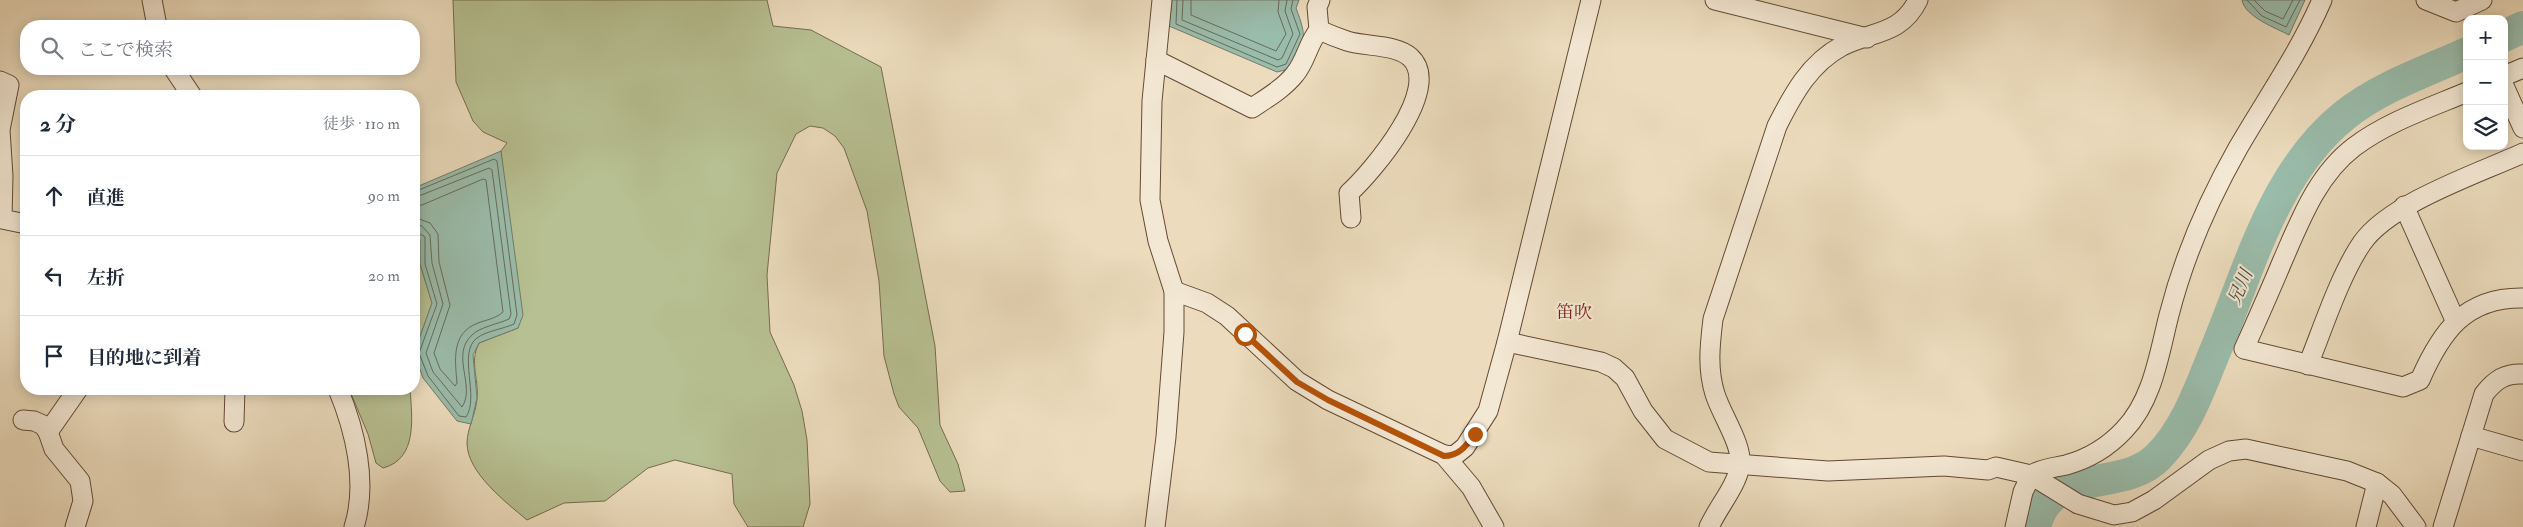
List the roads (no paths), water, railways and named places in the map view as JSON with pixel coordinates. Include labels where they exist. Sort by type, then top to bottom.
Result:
[{"type":"street","points":[[152,0],[156,20]]},
{"type":"street","points":[[1155,527],[1170,395],[1174,332],[1174,291],[1158,241],[1150,200],[1152,101],[1162,0]]},
{"type":"street","points":[[1156,60],[1252,108],[1281,88],[1296,74],[1311,40],[1319,30],[1317,7],[1320,0]]},
{"type":"street","points":[[1444,456],[1454,456],[1465,447],[1488,411],[1507,342],[1591,0]]},
{"type":"street","points":[[1716,0],[1866,38]]},
{"type":"street","points":[[1709,527],[1737,474],[1740,464],[1738,447],[1715,395],[1710,373],[1710,346],[1719,297],[1777,126],[1791,97],[1807,75],[1827,56],[1843,46],[1897,26],[1913,11],[1918,0]]},
{"type":"street","points":[[2015,527],[2021,501],[2044,468],[2066,465],[2094,453],[2109,444],[2125,429],[2139,410],[2151,388],[2178,278],[2194,237],[2239,147],[2305,40],[2322,0]]},
{"type":"street","points":[[2426,0],[2456,12],[2482,0]]},
{"type":"street","points":[[1319,30],[1348,42],[1395,50],[1409,57],[1416,67],[1418,83],[1409,111],[1395,141],[1367,176],[1349,193],[1351,218]]},
{"type":"street","points":[[2508,74],[2523,68]]},
{"type":"street","points":[[178,75],[188,90]]},
{"type":"street","points":[[0,81],[9,85],[0,130],[3,176],[2,219],[20,223]]},
{"type":"street","points":[[2463,94],[2373,135],[2353,148],[2334,166],[2316,191],[2244,349],[2403,387],[2420,380],[2430,357],[2455,320],[2481,305],[2497,300],[2523,298]]},
{"type":"street","points":[[2508,95],[2523,128]]},
{"type":"street","points":[[2308,365],[2352,260],[2362,242],[2377,226],[2404,206],[2523,153]]},
{"type":"street","points":[[2404,206],[2455,320]]},
{"type":"street","points":[[1174,291],[1207,303],[1226,316],[1297,382],[1328,400],[1444,456],[1471,487],[1494,527]]},
{"type":"street","points":[[1507,342],[1601,362],[1614,368],[1625,378],[1643,411],[1665,439],[1709,462],[1828,471],[1944,466],[1988,470],[1996,467],[2036,478],[2078,504],[2114,516],[2132,512],[2154,500],[2209,460],[2228,451],[2246,449],[2347,471],[2377,483],[2392,495],[2416,527]]},
{"type":"street","points":[[2443,527],[2484,394],[2492,384],[2504,375],[2523,374]]},
{"type":"street","points":[[48,432],[74,395]]},
{"type":"street","points":[[234,395],[234,422]]},
{"type":"street","points":[[341,395],[349,415],[357,460],[359,501],[354,527]]},
{"type":"street","points":[[23,420],[34,420],[43,425],[48,432],[54,449],[80,481],[83,501],[75,527]]},
{"type":"street","points":[[2471,436],[2523,451]]},
{"type":"street","points":[[2366,527],[2377,483]]},
{"type":"water","points":[[1172,0],[1299,0],[1296,8],[1302,27],[1303,40],[1299,52],[1289,69],[1277,72],[1169,26]]},
{"type":"water","points":[[2242,0],[2305,0],[2289,35],[2255,17],[2244,6]]},
{"type":"water","points":[[501,151],[523,315],[518,328],[479,343],[473,355],[477,398],[471,424],[457,421],[423,378],[420,370],[420,336],[432,303],[420,264],[420,185]]},
{"type":"waterway","name":"兄川","points":[[2508,34],[2523,27]]},
{"type":"waterway","name":"兄川","points":[[2035,527],[2043,507],[2055,495],[2071,487],[2126,475],[2143,468],[2158,457],[2169,445],[2186,418],[2200,389],[2268,220],[2300,163],[2321,138],[2345,115],[2373,96],[2404,80],[2463,55]]},
{"type":"district","name":"笛吹","points":[[1574,312]]}]
